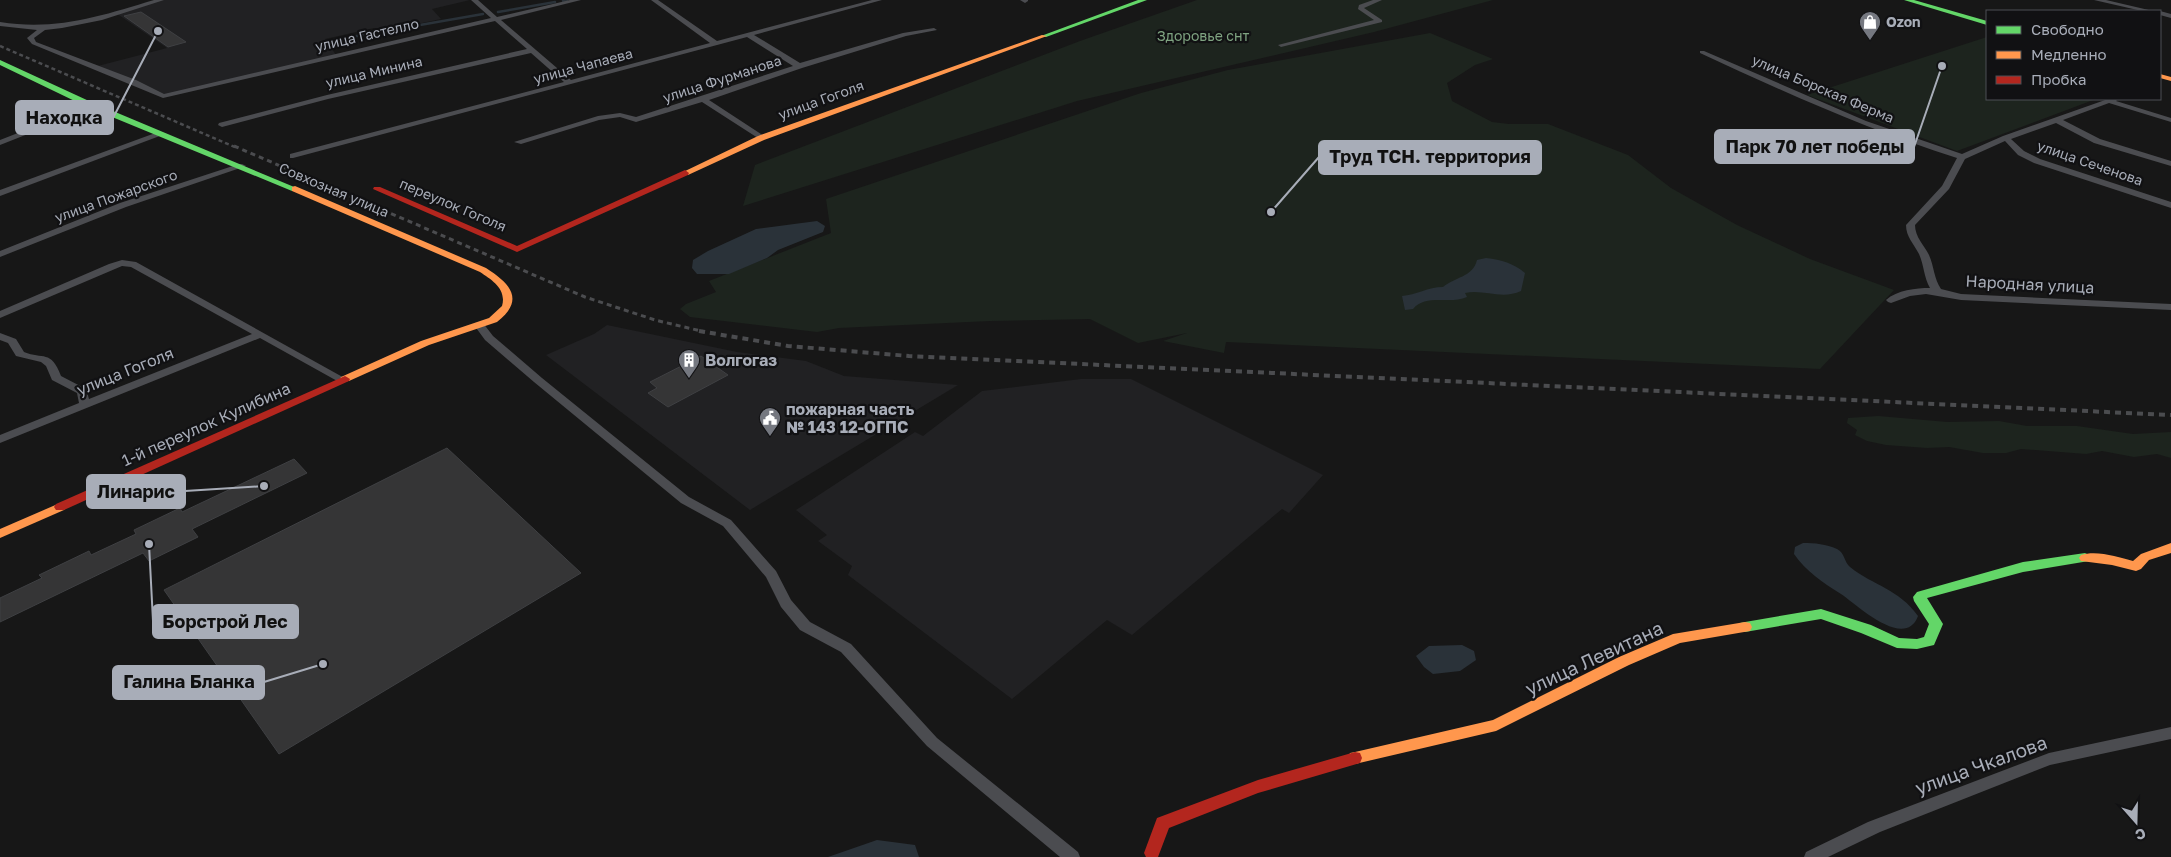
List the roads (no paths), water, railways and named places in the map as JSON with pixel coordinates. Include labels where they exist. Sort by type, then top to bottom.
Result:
[{"type":"street","points":[[0,24],[42,29],[76,24],[148,1],[161,0]]},
{"type":"street","points":[[474,0],[569,82]]},
{"type":"street","name":"улица Гастелло","points":[[42,29],[30,38],[34,43],[133,82],[163,96],[578,0]]},
{"type":"street","points":[[654,0],[715,43]]},
{"type":"street","name":"улица Чапаева","points":[[293,156],[879,0]]},
{"type":"street","name":"улица Гоголя","points":[[517,249],[761,138],[1144,0]]},
{"type":"street","points":[[1280,45],[1380,21],[1361,9],[1361,6],[1379,0]]},
{"type":"street","points":[[1907,0],[1986,23]]},
{"type":"street","points":[[2097,0],[2145,10]]},
{"type":"street","name":"улица Фурманова","points":[[518,142],[583,121],[620,115],[636,120],[799,66],[904,34],[934,30]]},
{"type":"street","points":[[748,34],[799,66]]},
{"type":"street","name":"улица Минина","points":[[222,125],[308,102],[534,50]]},
{"type":"street","name":"улица Борская Ферма","points":[[1702,52],[1811,102],[1926,147],[1962,158]]},
{"type":"street","name":"Совхозная улица","points":[[0,62],[95,106],[242,166],[492,276],[506,291],[510,303],[503,314],[479,325]]},
{"type":"street","points":[[703,99],[761,138]]},
{"type":"street","points":[[1937,291],[1930,282],[1926,258],[1909,231],[1910,225],[1946,187],[1962,158],[2006,138],[2111,100],[2171,120]]},
{"type":"street","points":[[0,143],[95,106]]},
{"type":"street","points":[[2057,120],[2097,140],[2171,164]]},
{"type":"street","points":[[0,193],[161,134]]},
{"type":"street","name":"улица Сеченова","points":[[2006,138],[2021,153],[2037,161],[2171,205]]},
{"type":"street","name":"улица Пожарского","points":[[0,254],[123,205],[242,166]]},
{"type":"street","name":"переулок Гоголя","points":[[377,189],[517,249]]},
{"type":"street","points":[[0,315],[122,263],[138,265],[343,380]]},
{"type":"street","name":"Народная улица","points":[[1891,300],[1905,293],[1937,291],[1961,297],[2171,307]]},
{"type":"street","points":[[479,325],[489,338],[531,374],[685,500],[727,524],[771,574],[786,603],[805,626],[846,648],[932,742],[1072,857]]},
{"type":"street","name":"1-й переулок Кулибина","points":[[0,534],[432,341],[479,325]]},
{"type":"street","name":"улица Гоголя","points":[[0,439],[261,334]]},
{"type":"street","points":[[0,336],[12,341],[16,352],[21,355],[46,360],[51,365],[56,378],[82,391],[85,405]]},
{"type":"street","name":"улица Левитана","points":[[1148,856],[1163,823],[1203,806],[1279,779],[1332,764],[1496,725],[1624,661],[1678,638],[1821,614],[1866,629],[1898,643],[1917,644],[1929,641],[1936,624],[1930,612],[1921,602],[1920,597],[1922,595],[1964,581],[2070,558],[2112,558],[2136,566],[2145,557],[2171,548]]},
{"type":"street","name":"улица Чкалова","points":[[1812,857],[1874,826],[2049,759],[2171,733]]},
{"type":"waterway","points":[[563,1],[567,0]]},
{"type":"waterway","points":[[498,12],[555,2]]},
{"type":"waterway","points":[[334,40],[483,14]]},
{"type":"railway","points":[[0,46],[237,148]]},
{"type":"railway","points":[[234,146],[585,297],[655,320],[705,332]]},
{"type":"railway","points":[[699,331],[788,346],[909,356],[2171,415]]},
{"type":"place","name":"Находка","points":[[158,31]]},
{"type":"place","name":"Ozon","points":[[1870,41]]},
{"type":"place","name":"Парк 70 лет победы","points":[[1942,66]]},
{"type":"place","name":"Труд ТСН. территория","points":[[1271,212]]},
{"type":"place","name":"Волгогаз","points":[[689,379]]},
{"type":"place","name":"пожарная часть № 143 12-ОГПС","points":[[770,437]]},
{"type":"place","name":"Линарис","points":[[264,486]]},
{"type":"place","name":"Борстрой Лес","points":[[149,544]]},
{"type":"place","name":"Галина Бланка","points":[[323,664]]},
{"type":"park label","name":"Здоровье снт","points":[[1203,36]]}]
